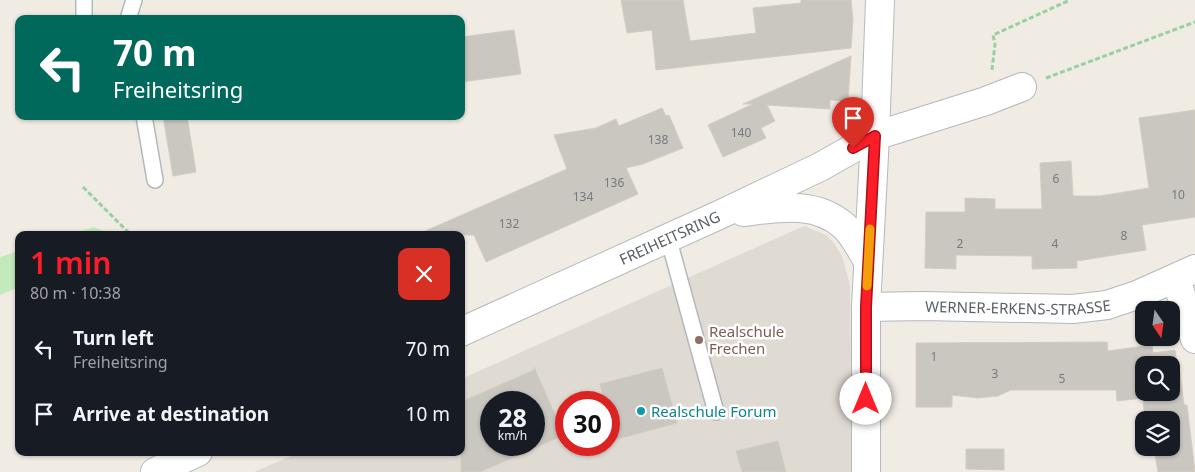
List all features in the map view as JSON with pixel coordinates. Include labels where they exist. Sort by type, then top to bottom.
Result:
[{"type":"street","points":[[866,472],[866,307],[880,0]]},
{"type":"street","name":"FREIHEITSRING","points":[[465,330],[719,215],[820,167],[875,136],[1022,88]]},
{"type":"street","points":[[719,215],[777,208],[812,208],[827,214],[845,226],[868,262]]},
{"type":"street","points":[[1186,274],[1195,339]]},
{"type":"street","name":"WERNER-ERKENS-STRASSE","points":[[866,307],[1073,308],[1107,304],[1137,295],[1186,274]]},
{"type":"street","points":[[155,472],[189,456]]},
{"type":"lane","points":[[84,0],[84,15]]},
{"type":"lane","points":[[129,15],[134,0]]},
{"type":"lane","points":[[145,120],[155,180]]},
{"type":"lane","points":[[668,238],[716,412]]},
{"type":"path","points":[[986,101],[994,59],[995,44],[993,34],[1070,0]]},
{"type":"path","points":[[1022,88],[1195,22]]},
{"type":"path","points":[[83,187],[127,231]]},
{"type":"shaded area","name":"Realschule Frechen","points":[[804,226],[826,235],[834,243],[842,256],[850,285],[852,472],[254,472],[291,456],[465,456],[465,377]]},
{"type":"green space","points":[[94,227],[104,231],[81,231]]},
{"type":"green space","points":[[15,252],[15,289],[0,295],[0,257]]},
{"type":"building","points":[[621,0],[683,0],[690,41],[756,33],[753,8],[801,3],[801,0],[851,0],[853,20],[851,48],[656,70],[652,30],[627,33]]},
{"type":"building","points":[[514,30],[521,74],[465,81],[465,36]]},
{"type":"building","points":[[851,56],[848,101],[830,100],[830,109],[767,105],[775,121],[761,128],[766,138],[723,157],[708,125],[753,104],[743,104]]},
{"type":"building","points":[[662,108],[666,116],[669,115],[683,148],[643,164],[626,168],[638,194],[486,262],[474,235],[465,235],[465,231],[425,231],[567,169],[554,135],[596,128],[616,119],[619,126]]},
{"type":"building","points":[[1195,110],[1195,217],[1142,225],[1146,250],[1077,261],[1077,268],[1032,269],[1032,256],[956,255],[956,269],[925,268],[926,212],[965,212],[965,198],[995,199],[995,209],[1042,209],[1040,163],[1071,161],[1073,196],[1100,196],[1149,188],[1139,118]]},
{"type":"building","points":[[164,120],[188,120],[196,172],[173,176]]},
{"type":"building","points":[[1107,342],[1108,351],[1145,346],[1152,346],[1153,353],[1175,350],[1176,356],[1135,356],[1135,399],[1117,401],[1116,390],[1011,390],[998,396],[978,398],[952,395],[952,407],[916,407],[916,343]]},
{"type":"building","points":[[534,367],[545,391],[486,391],[534,370]]},
{"type":"building","name":"Realschule Forum","points":[[662,368],[677,423],[620,438],[620,391],[602,391],[600,384]]},
{"type":"building","points":[[1180,373],[1184,405],[1187,405],[1195,472],[1158,472],[1155,456],[1180,456],[1180,411],[1144,411],[1143,401],[1180,401]]},
{"type":"building","points":[[545,392],[555,415],[555,439],[545,443]]},
{"type":"building","points":[[480,394],[480,456],[516,456],[480,472],[461,472],[461,456],[465,456],[465,400]]},
{"type":"building","points":[[778,441],[786,472],[742,472],[736,451]]},
{"type":"building","points":[[966,449],[1004,449],[1004,470],[966,469]]},
{"type":"slow traffic","points":[[867,286],[870,229]]},
{"type":"place","name":"Realschule Frechen","points":[[699,340]]},
{"type":"place","name":"Realschule Forum","points":[[641,411]]},
{"type":"route","points":[[853,148],[875,136],[866,307],[866,399]]}]
